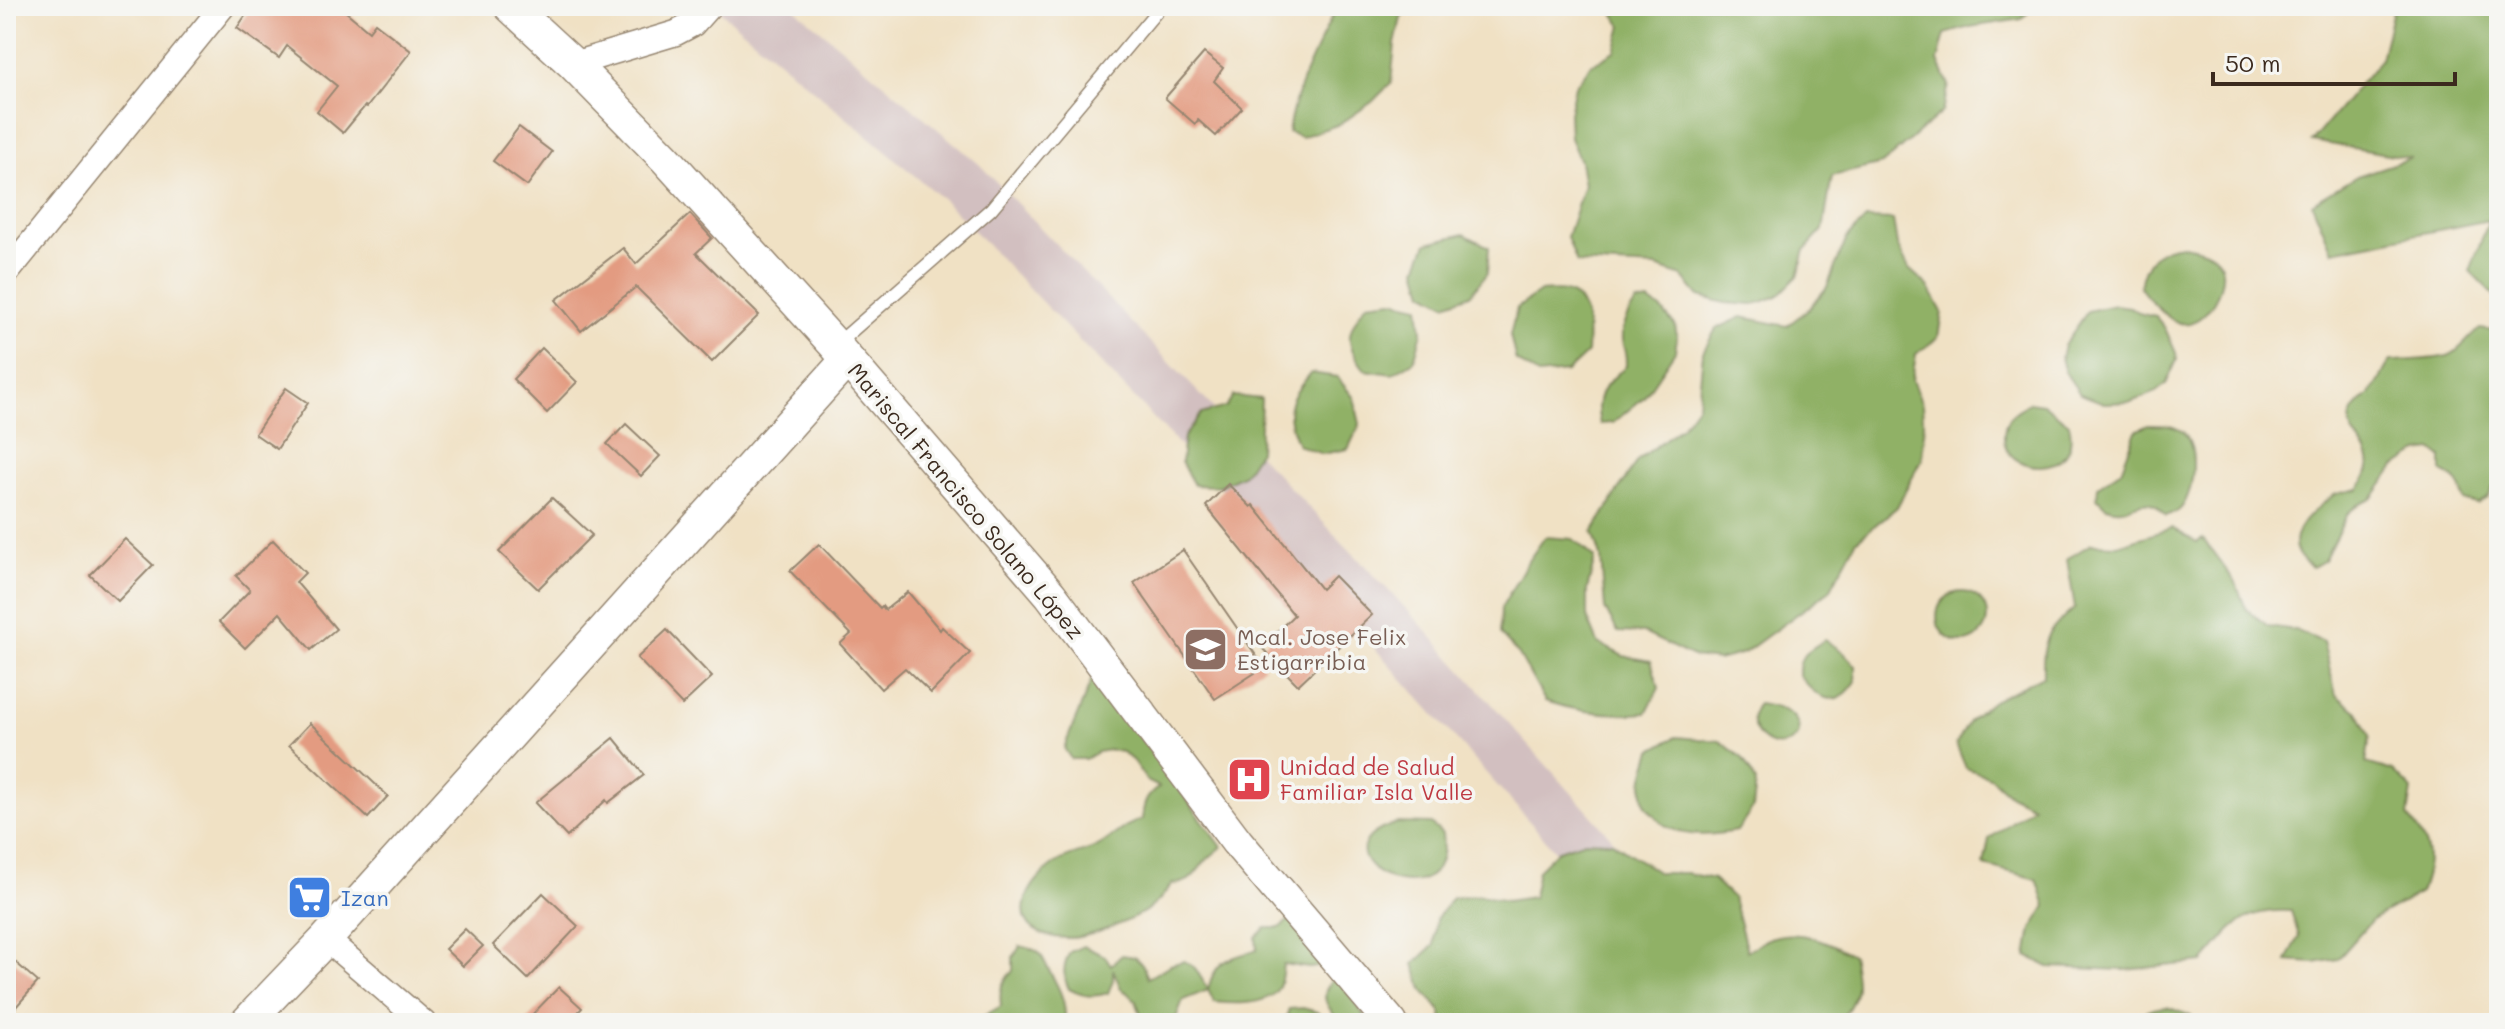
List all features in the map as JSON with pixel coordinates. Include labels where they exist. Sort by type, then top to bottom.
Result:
[{"type":"street","points":[[6,274],[223,6]]},
{"type":"street","name":"Mariscal Francisco Solano López","points":[[510,6],[573,64],[665,158],[841,353],[1050,594],[1237,842],[1391,1023]]},
{"type":"street","points":[[573,64],[676,33],[693,24],[709,6]]},
{"type":"street","points":[[246,1023],[326,939],[841,353]]},
{"type":"street","points":[[326,939],[424,1023]]},
{"type":"lane","points":[[841,353],[991,209],[1161,6]]},
{"type":"shaded area","points":[[714,6],[792,6],[979,164],[1415,618],[1777,1023],[1709,1023],[1380,654],[947,203]]},
{"type":"green space","points":[[1337,6],[1409,6],[1401,18],[1391,83],[1372,102],[1340,124],[1301,137],[1288,132],[1291,116],[1308,68]]},
{"type":"green space","points":[[1608,6],[2034,6],[2022,19],[1945,34],[1938,61],[1949,85],[1942,112],[1882,164],[1832,176],[1823,230],[1805,250],[1798,276],[1778,296],[1753,305],[1725,303],[1699,296],[1682,276],[1656,267],[1577,263],[1567,237],[1584,185],[1580,161],[1570,138],[1569,113],[1575,86],[1591,65],[1615,51],[1622,26]]},
{"type":"green space","points":[[2394,6],[2499,6],[2499,300],[2470,271],[2489,220],[2332,251],[2312,203],[2357,176],[2411,158],[2312,141],[2381,59]]},
{"type":"green space","points":[[1866,219],[1893,220],[1897,245],[1909,269],[1928,286],[1942,312],[1938,338],[1916,354],[1912,380],[1922,405],[1922,459],[1897,507],[1856,541],[1830,590],[1744,653],[1718,660],[1693,657],[1644,633],[1618,632],[1605,609],[1601,557],[1593,532],[1637,461],[1682,426],[1698,404],[1703,352],[1716,329],[1742,317],[1787,326],[1810,308],[1827,287],[1847,238]]},
{"type":"green space","points":[[1464,234],[1489,247],[1487,273],[1470,295],[1446,304],[1424,292],[1417,268],[1427,243]]},
{"type":"green space","points":[[2183,245],[2215,256],[2222,274],[2221,285],[2211,306],[2196,320],[2187,323],[2167,316],[2140,287],[2153,257],[2165,249]]},
{"type":"green space","points":[[1540,292],[1565,292],[1580,302],[1584,309],[1587,353],[1567,372],[1538,375],[1516,361],[1510,335],[1517,308]]},
{"type":"green space","points":[[1393,300],[1419,306],[1422,332],[1414,361],[1392,374],[1365,370],[1350,344],[1351,329],[1367,303]]},
{"type":"green space","points":[[1649,301],[1675,325],[1675,351],[1644,397],[1613,423],[1600,424],[1598,405],[1602,391],[1626,366],[1622,335],[1625,320],[1636,303]]},
{"type":"green space","points":[[2115,305],[2156,317],[2165,328],[2177,360],[2166,384],[2156,392],[2131,402],[2104,403],[2080,394],[2065,372],[2061,358],[2064,345],[2088,311]]},
{"type":"green space","points":[[2480,329],[2499,335],[2499,475],[2488,498],[2477,504],[2464,501],[2458,483],[2442,472],[2442,458],[2432,450],[2419,452],[2395,467],[2372,499],[2348,513],[2324,560],[2312,567],[2297,552],[2295,545],[2299,529],[2332,496],[2359,489],[2367,475],[2368,455],[2351,425],[2355,408],[2375,388],[2391,361],[2445,357]]},
{"type":"green space","points":[[1311,373],[1337,377],[1354,398],[1360,424],[1348,449],[1322,454],[1298,445],[1290,423],[1290,407],[1292,399]]},
{"type":"green space","points":[[1233,396],[1261,399],[1259,451],[1244,474],[1219,486],[1194,485],[1181,462],[1184,437],[1201,414],[1226,407]]},
{"type":"green space","points":[[2029,402],[2043,404],[2069,424],[2070,442],[2064,455],[2054,463],[2041,466],[2027,464],[2015,459],[2007,449],[2004,436],[2008,420]]},
{"type":"green space","points":[[2148,425],[2180,430],[2192,449],[2193,473],[2188,496],[2178,511],[2166,516],[2151,503],[2116,509],[2106,506],[2097,498],[2098,486],[2121,470],[2136,431]]},
{"type":"green space","points":[[2172,528],[2197,542],[2203,539],[2236,583],[2246,609],[2268,626],[2295,630],[2323,642],[2336,695],[2358,712],[2370,736],[2366,763],[2393,771],[2412,790],[2408,816],[2428,852],[2420,893],[2373,919],[2338,959],[2314,963],[2287,961],[2299,936],[2291,911],[2274,911],[2260,913],[2240,923],[2203,962],[2125,970],[2049,967],[2027,956],[2032,929],[2046,906],[2037,879],[1984,865],[1989,839],[2033,806],[2010,795],[1990,777],[1966,768],[1956,744],[1970,720],[1993,701],[2043,676],[2048,637],[2075,608],[2067,559],[2091,544],[2118,545]]},
{"type":"green space","points":[[1545,537],[1573,539],[1595,558],[1587,590],[1587,617],[1598,643],[1623,656],[1651,661],[1659,688],[1646,713],[1595,712],[1545,701],[1519,655],[1500,634],[1501,608]]},
{"type":"green space","points":[[1962,592],[1979,600],[1987,617],[1979,634],[1962,642],[1945,634],[1937,617],[1945,600]]},
{"type":"green space","points":[[1825,640],[1842,651],[1856,666],[1856,681],[1849,690],[1834,699],[1819,695],[1799,675],[1802,658]]},
{"type":"green space","points":[[1094,674],[1222,847],[1192,877],[1185,882],[1172,884],[1158,901],[1138,915],[1087,935],[1066,938],[1047,935],[1034,929],[1026,920],[1024,910],[1033,885],[1056,863],[1102,844],[1129,825],[1142,820],[1146,801],[1159,787],[1147,781],[1133,761],[1122,752],[1110,750],[1097,752],[1085,759],[1071,759],[1064,748]]},
{"type":"green space","points":[[1758,704],[1786,711],[1796,720],[1799,734],[1781,746],[1765,741],[1753,720]]},
{"type":"green space","points":[[1676,737],[1720,741],[1742,758],[1756,782],[1753,808],[1737,831],[1704,835],[1671,829],[1647,806],[1643,781],[1652,750]]},
{"type":"green space","points":[[1398,823],[1431,824],[1442,834],[1439,863],[1426,878],[1406,882],[1386,877],[1370,866],[1364,851],[1371,836]]},
{"type":"green space","points":[[1585,841],[1612,842],[1659,873],[1686,873],[1713,879],[1733,898],[1747,951],[1770,938],[1792,934],[1823,941],[1852,955],[1856,991],[1845,1014],[1838,1023],[1442,1023],[1441,1011],[1423,990],[1414,964],[1434,945],[1436,919],[1452,898],[1480,895],[1506,901],[1533,897],[1538,870],[1558,850]]},
{"type":"green space","points":[[1290,919],[1324,966],[1309,968],[1283,964],[1277,990],[1265,999],[1239,1003],[1214,1002],[1208,990],[1183,1000],[1174,1023],[1143,1023],[1137,1003],[1121,989],[1113,969],[1108,993],[1102,995],[1088,996],[1069,989],[1065,979],[1070,952],[1083,946],[1105,956],[1111,965],[1122,955],[1135,957],[1148,978],[1184,961],[1195,968],[1208,989],[1220,965],[1257,950],[1256,937],[1266,928],[1280,928]]},
{"type":"green space","points":[[1020,946],[1038,952],[1043,959],[1062,997],[1065,1023],[975,1023],[1001,1006],[1002,987],[1013,971],[1013,958]]},
{"type":"green space","points":[[1336,974],[1365,1017],[1355,1023],[1340,1022],[1327,1004],[1325,993]]},
{"type":"green space","points":[[2167,1007],[2191,1016],[2198,1023],[2130,1023],[2147,1011]]},
{"type":"green space","points":[[1303,1008],[1317,1012],[1327,1023],[1285,1023],[1289,1009]]},
{"type":"building","points":[[252,6],[339,6],[369,31],[375,23],[411,51],[343,133],[317,111],[337,86],[287,46],[279,58],[237,28]]},
{"type":"building","points":[[1204,53],[1223,68],[1214,81],[1242,108],[1216,136],[1198,120],[1195,124],[1165,98]]},
{"type":"building","points":[[519,127],[552,152],[527,186],[493,161]]},
{"type":"building","points":[[690,214],[712,238],[696,253],[759,315],[712,362],[636,287],[581,331],[556,300],[623,248],[636,264]]},
{"type":"building","points":[[542,348],[577,382],[547,413],[513,379]]},
{"type":"building","points":[[286,388],[308,403],[277,449],[255,434]]},
{"type":"building","points":[[626,424],[660,456],[641,476],[607,444]]},
{"type":"building","points":[[1228,484],[1251,507],[1253,505],[1321,589],[1334,576],[1372,615],[1298,685],[1261,647],[1294,615],[1206,506]]},
{"type":"building","points":[[552,498],[592,535],[538,589],[499,552]]},
{"type":"building","points":[[125,539],[153,565],[118,601],[90,575]]},
{"type":"building","points":[[273,540],[305,573],[296,582],[336,629],[311,650],[280,613],[245,648],[219,622],[250,590],[236,576]]},
{"type":"building","points":[[819,544],[880,608],[882,606],[885,610],[908,592],[940,630],[942,627],[970,653],[931,693],[905,668],[881,689],[840,644],[851,634],[790,571]]},
{"type":"building","points":[[1183,550],[1264,667],[1215,699],[1134,583]]},
{"type":"building","points":[[667,630],[712,677],[682,705],[637,658]]},
{"type":"building","points":[[310,723],[388,796],[368,818],[289,745]]},
{"type":"building","points":[[614,738],[644,775],[608,803],[606,800],[567,837],[535,803]]},
{"type":"building","points":[[543,893],[578,926],[528,979],[493,945]]},
{"type":"building","points":[[465,929],[483,946],[463,966],[445,949]]},
{"type":"building","points":[[6,954],[38,982],[6,1018]]},
{"type":"building","points":[[559,987],[582,1008],[568,1023],[524,1023]]},
{"type":"place","name":"Mcal. Jose Felix Estigarribia","points":[[1206,650]]},
{"type":"place","name":"Unidad de Salud Familiar Isla Valle","points":[[1249,780]]},
{"type":"place","name":"Izan","points":[[310,898]]}]
